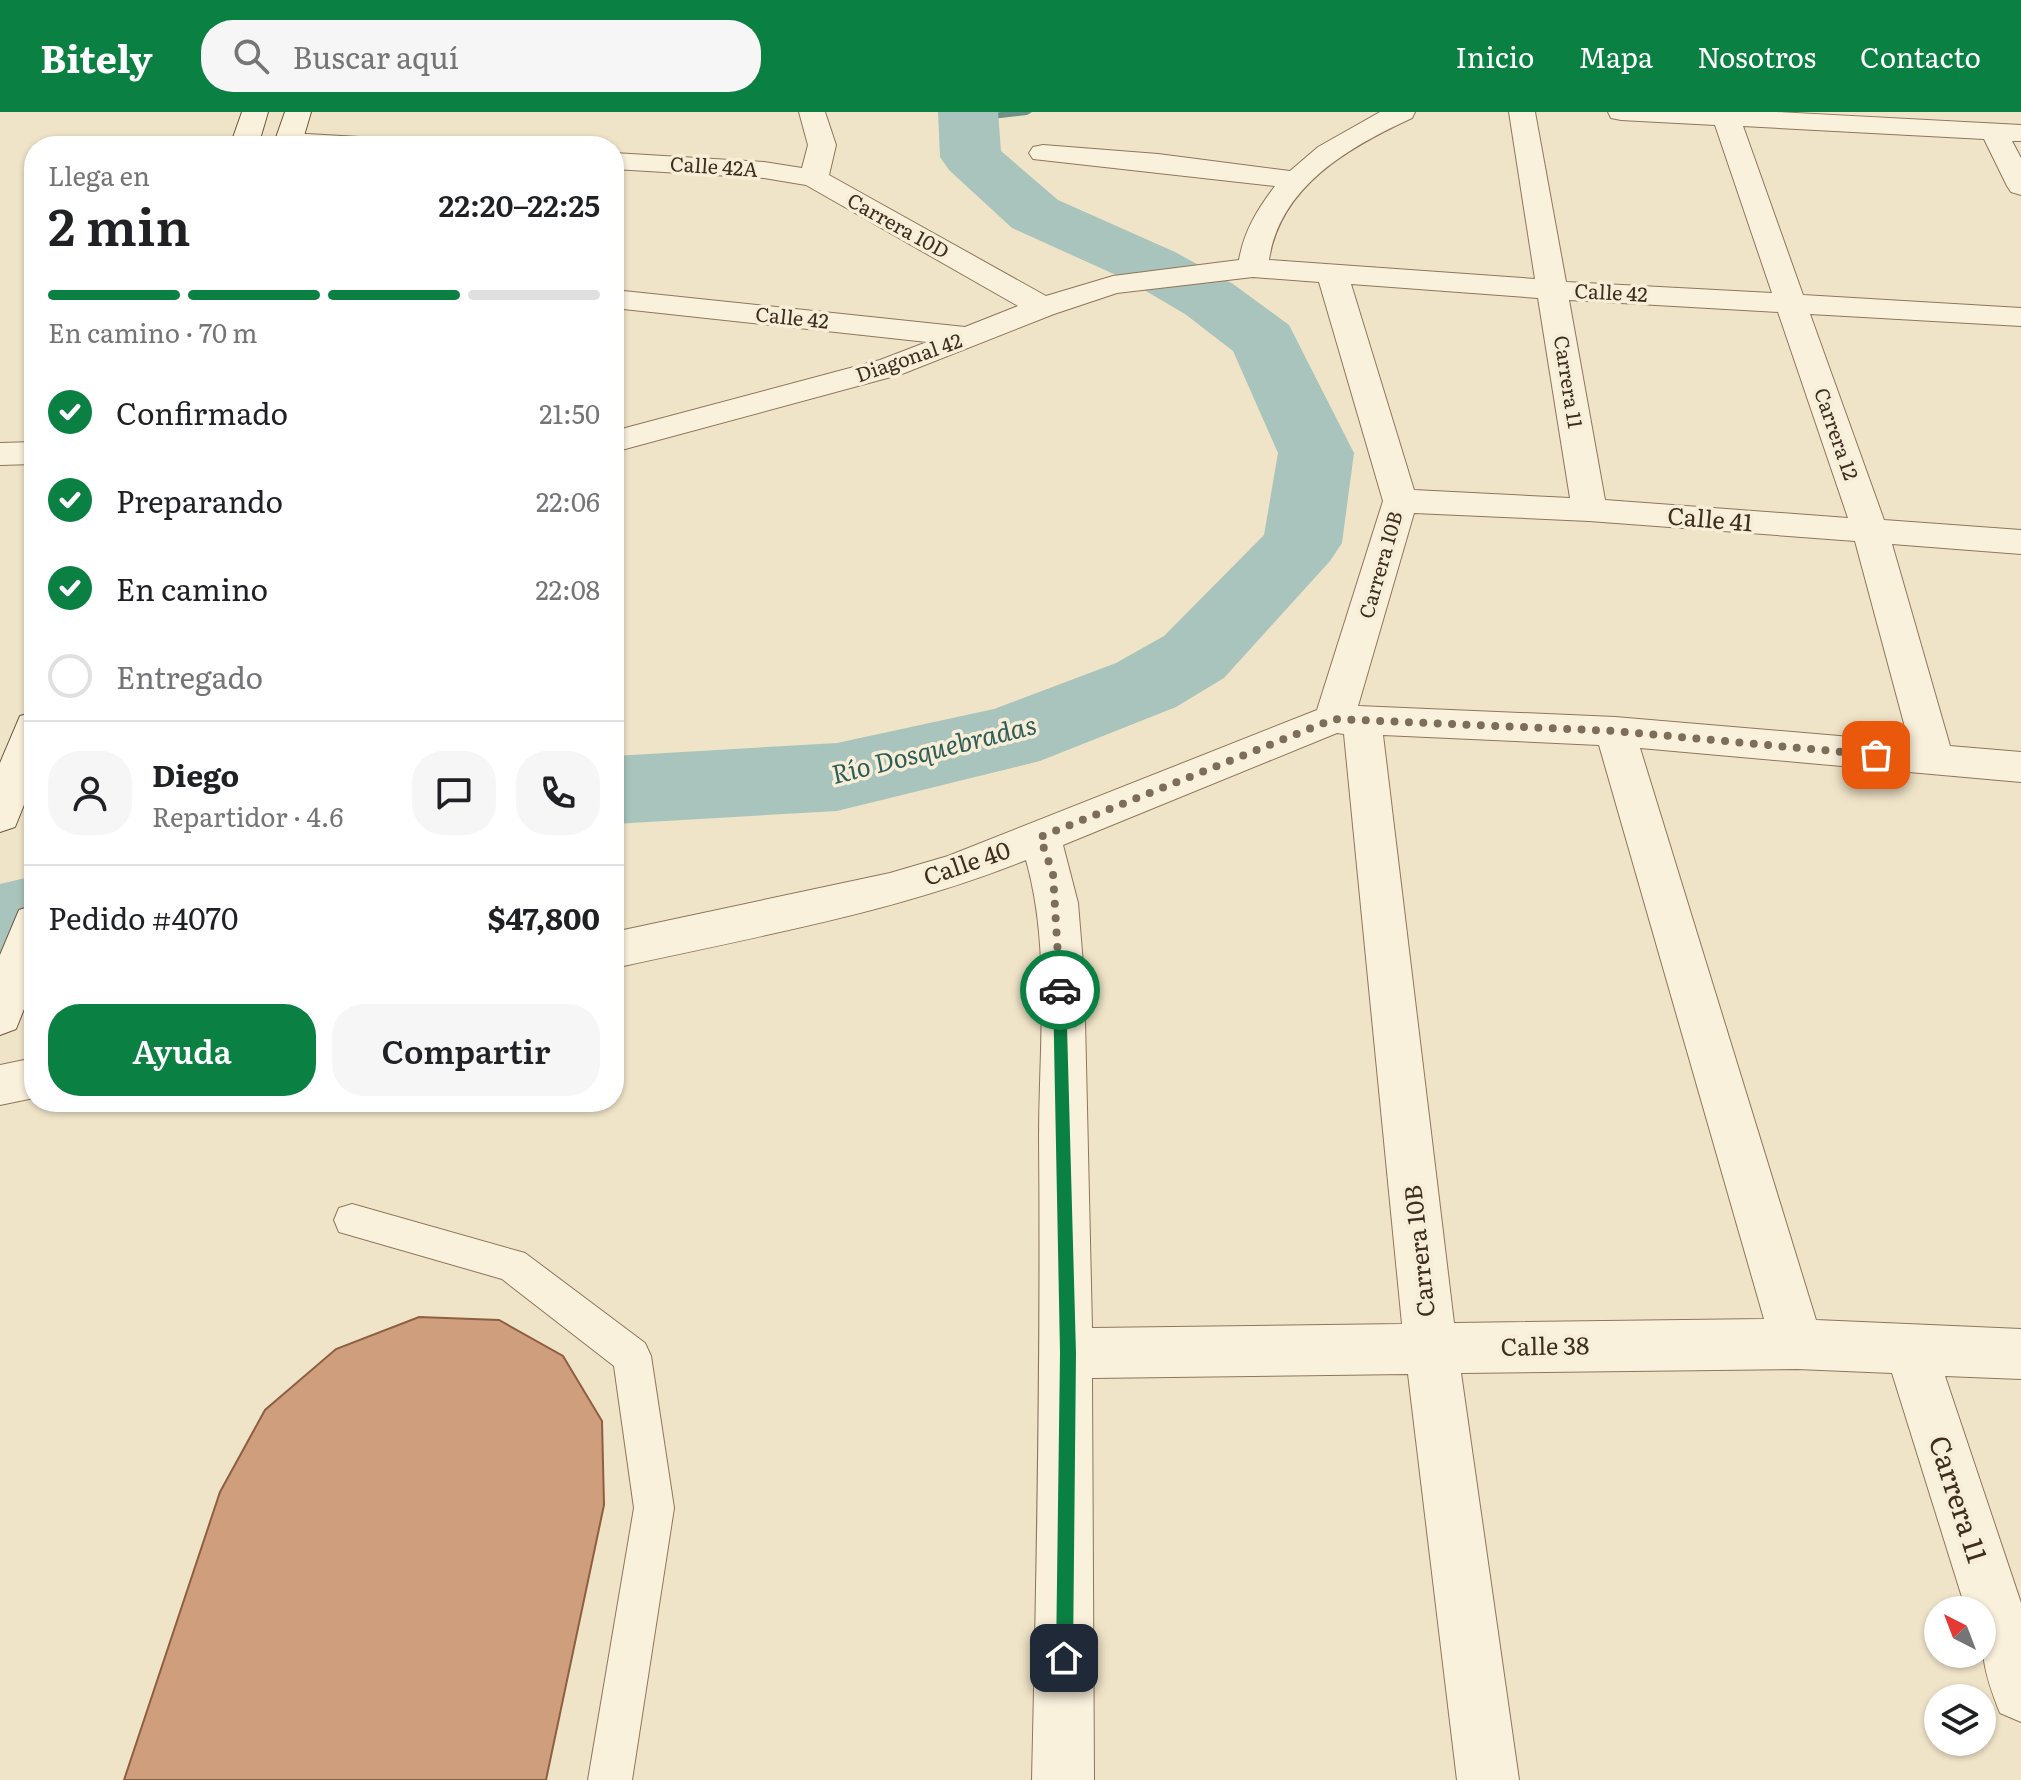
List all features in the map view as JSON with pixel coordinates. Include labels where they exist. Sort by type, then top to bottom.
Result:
[{"type":"street","points":[[247,136],[255,112]]},
{"type":"street","points":[[290,136],[298,112]]},
{"type":"street","points":[[812,112],[822,145],[814,178]]},
{"type":"street","points":[[1253,268],[1254,248],[1264,222],[1295,180],[1375,124],[1402,112]]},
{"type":"street","name":"Carrera 11","points":[[1522,112],[1589,510]]},
{"type":"street","points":[[1621,112],[2008,132],[2021,186]]},
{"type":"street","name":"Carrera 12","points":[[1725,115],[1871,534],[1934,761]]},
{"type":"street","points":[[1043,153],[1158,162],[1295,180]]},
{"type":"street","name":"Calle 42A","points":[[624,162],[764,170],[814,178]]},
{"type":"street","name":"Carrera 10D","points":[[814,178],[1043,307]]},
{"type":"street","name":"Calle 42","points":[[1202,272],[1253,268],[1554,290],[2021,317]]},
{"type":"street","name":"Diagonal 42","points":[[624,439],[891,367],[1043,307],[1113,285],[1202,272]]},
{"type":"street","name":"Carrera 10B","points":[[1332,273],[1400,501],[1348,720],[1488,1780]]},
{"type":"street","name":"Calle 42","points":[[624,300],[970,337]]},
{"type":"street","points":[[0,454],[24,453]]},
{"type":"street","name":"Calle 41","points":[[1400,501],[1589,510],[1871,534],[2021,542]]},
{"type":"street","name":"Calle 40","points":[[624,948],[890,890],[959,869],[1348,720],[1615,731],[2021,767]]},
{"type":"street","points":[[1615,731],[1797,1344]]},
{"type":"street","points":[[3,809],[24,753]]},
{"type":"street","points":[[1040,837],[1053,874],[1057,909],[1068,1353],[1063,1780]]},
{"type":"street","points":[[1,1013],[24,950]]},
{"type":"street","points":[[0,1085],[24,1080]]},
{"type":"street","name":"Calle 38","points":[[1068,1353],[1797,1344],[2021,1354]]},
{"type":"street","name":"Carrera 11","points":[[1911,1351],[2021,1692]]},
{"type":"lane","points":[[352,1220],[512,1265],[632,1356],[654,1508],[610,1780]]},
{"type":"building","points":[[419,1317],[499,1320],[563,1356],[602,1421],[604,1505],[546,1780],[124,1780],[220,1492],[265,1410],[336,1349]]},
{"type":"waterway","name":"Río Dosquebradas","points":[[624,789],[837,777],[1009,738],[1146,685],[1194,657],[1302,543],[1316,453],[1264,340],[1209,299],[1151,266],[1035,214],[971,157],[968,112]]},
{"type":"waterway","points":[[966,119],[1027,112]]},
{"type":"waterway","name":"Río Dosquebradas","points":[[0,923],[24,917]]},
{"type":"way so far","points":[[1060,990],[1053,874],[1040,837],[1334,719],[1615,731],[1876,755]]},
{"type":"route","points":[[1060,990],[1068,1353],[1064,1658]]}]
